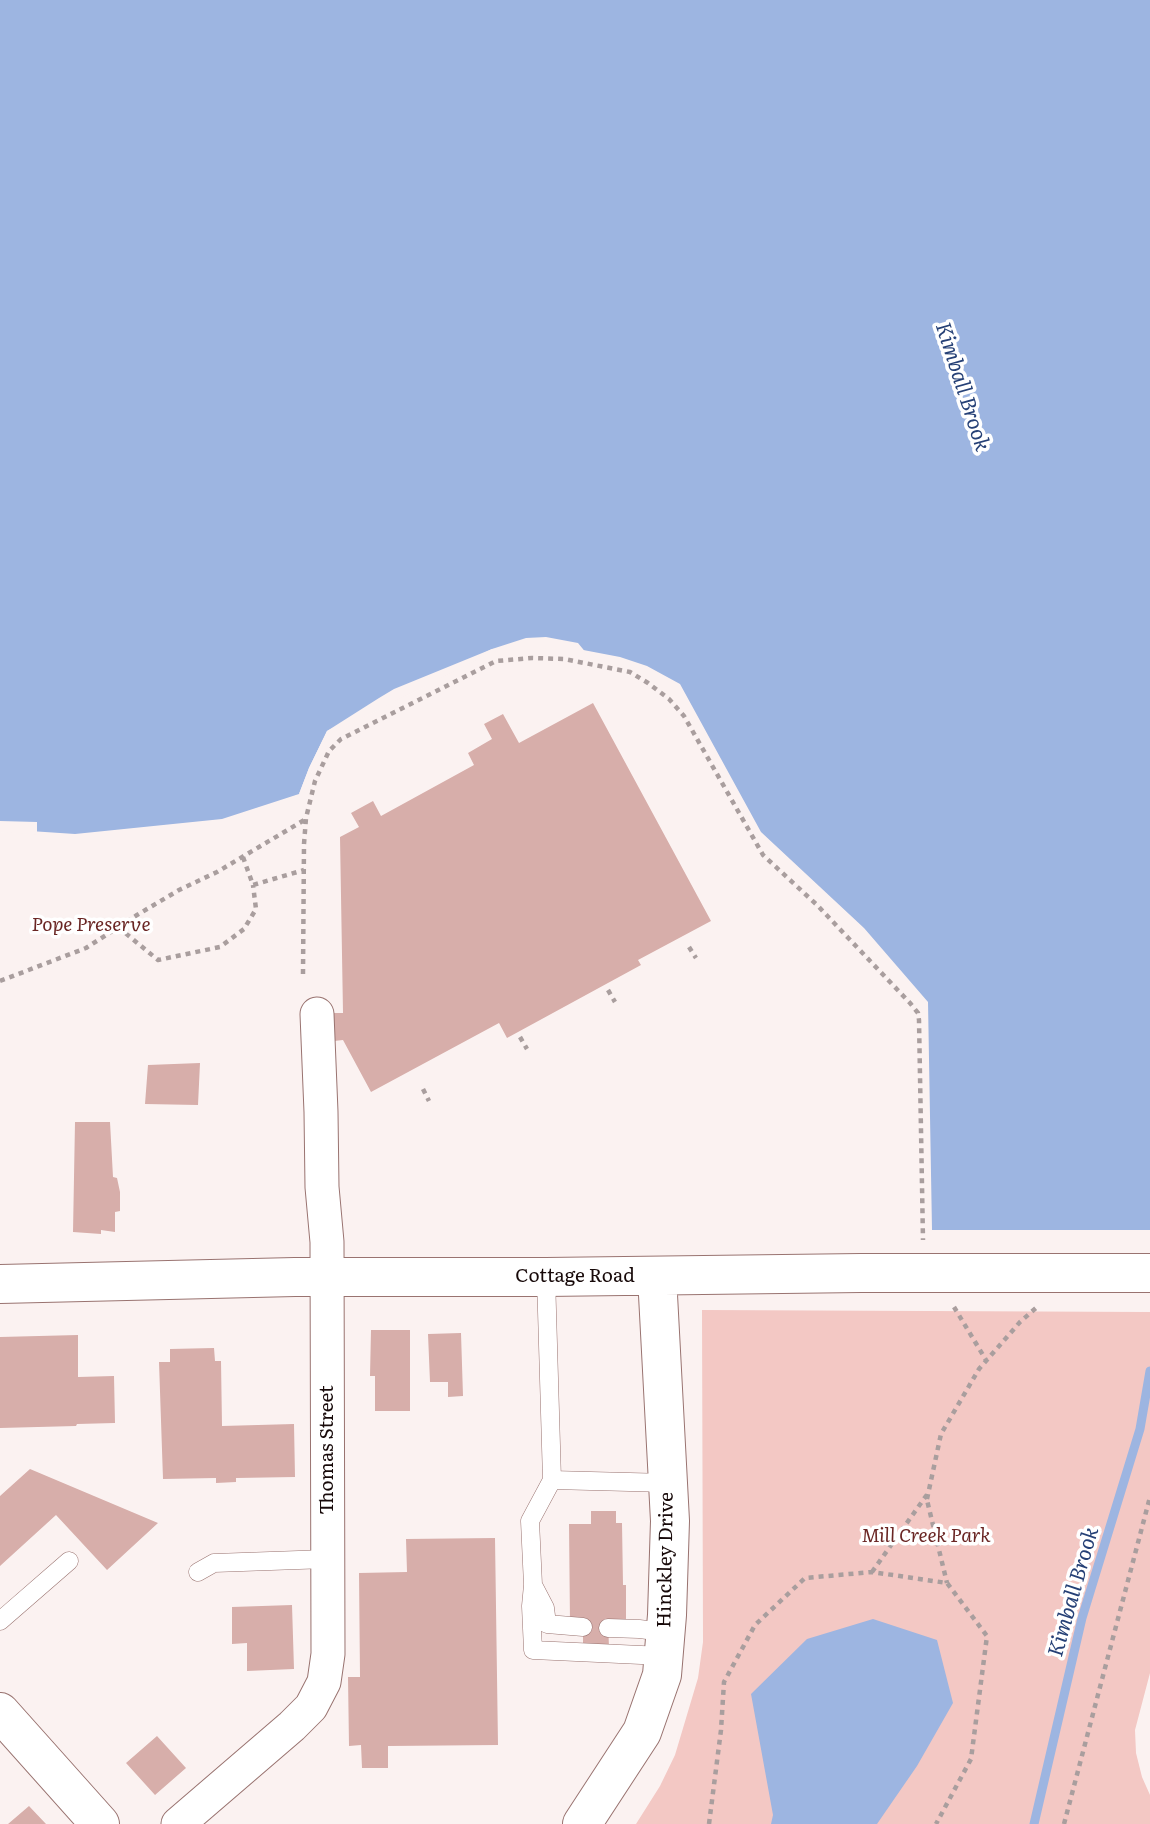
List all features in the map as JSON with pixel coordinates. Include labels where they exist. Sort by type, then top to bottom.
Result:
[{"type":"street","name":"Thomas Street","points":[[178,1824],[292,1726],[311,1707],[324,1682],[328,1654],[327,1242],[322,1187],[317,1014]]},
{"type":"street","name":"Cottage Road","points":[[0,1284],[282,1277],[1150,1273]]},
{"type":"street","name":"Hinckley Drive","points":[[582,1824],[642,1732],[662,1675],[670,1521],[657,1276]]},
{"type":"street","points":[[0,1712],[100,1824]]},
{"type":"lane","points":[[546,1277],[552,1480],[530,1521],[533,1650],[664,1644]]},
{"type":"lane","points":[[552,1480],[668,1483]]},
{"type":"lane","points":[[198,1572],[214,1563],[327,1559]]},
{"type":"lane","points":[[0,1621],[69,1560]]},
{"type":"lane","points":[[533,1585],[545,1608],[547,1624],[583,1627]]},
{"type":"lane","points":[[608,1628],[639,1629],[664,1644]]},
{"type":"path","points":[[303,974],[306,818],[315,781],[335,743],[496,662],[532,658],[564,659],[630,672],[669,699],[684,716],[763,855],[817,905],[918,1013],[923,1244]]},
{"type":"path","points":[[0,981],[86,948],[179,890],[217,872],[306,818]]},
{"type":"path","points":[[118,927],[158,960],[220,947],[244,929],[256,909],[253,885],[243,857]]},
{"type":"path","points":[[253,885],[304,870]]},
{"type":"path","points":[[689,947],[696,958]]},
{"type":"path","points":[[608,990],[615,1002]]},
{"type":"path","points":[[520,1037],[527,1049]]},
{"type":"path","points":[[423,1089],[429,1101]]},
{"type":"path","points":[[953,1305],[986,1360]]},
{"type":"path","points":[[936,1824],[971,1759],[987,1636],[947,1583],[927,1499],[941,1434],[979,1369],[1020,1322],[1039,1305]]},
{"type":"path","points":[[872,1572],[926,1496],[927,1499]]},
{"type":"path","points":[[1064,1824],[1150,1497]]},
{"type":"path","points":[[709,1824],[724,1682],[755,1625],[805,1578],[872,1572],[947,1583]]},
{"type":"green space","name":"Mill Creek Park","points":[[702,1310],[1150,1312],[1150,1673],[1135,1730],[1136,1753],[1150,1795],[1150,1824],[636,1824],[660,1786],[675,1755],[698,1678],[703,1642]]},
{"type":"water","points":[[0,0],[1150,0],[1150,1230],[932,1230],[928,1002],[864,928],[761,832],[680,684],[647,666],[620,657],[557,645],[492,649],[327,731],[299,794],[222,819],[75,834],[0,829]]},
{"type":"water","points":[[873,1619],[937,1640],[953,1703],[917,1766],[877,1824],[771,1824],[773,1815],[751,1694],[807,1639]]},
{"type":"pier","points":[[546,637],[578,643],[587,654],[557,648],[493,652],[330,734],[304,790],[299,794],[327,731],[394,689],[492,649],[526,638]]},
{"type":"pier","points":[[0,821],[37,822],[37,835],[0,832]]},
{"type":"building","points":[[593,703],[711,921],[638,960],[641,965],[507,1038],[499,1023],[371,1092],[343,1040],[334,1041],[333,1013],[343,1013],[340,837],[359,827],[351,813],[373,801],[381,816],[474,765],[468,753],[492,739],[484,724],[503,714],[519,743]]},
{"type":"building","points":[[200,1063],[198,1105],[145,1104],[148,1065]]},
{"type":"building","points":[[75,1122],[110,1122],[113,1177],[117,1178],[120,1192],[120,1211],[115,1212],[115,1232],[73,1232]]},
{"type":"building","points":[[371,1330],[410,1330],[410,1411],[375,1411],[375,1376],[370,1376]]},
{"type":"building","points":[[461,1333],[463,1396],[448,1397],[448,1382],[430,1382],[428,1334]]},
{"type":"building","points":[[78,1335],[78,1377],[114,1376],[115,1423],[0,1428],[0,1337]]},
{"type":"building","points":[[214,1348],[215,1361],[221,1361],[222,1426],[294,1424],[295,1477],[236,1478],[236,1482],[216,1483],[216,1478],[163,1479],[159,1362],[170,1362],[170,1349]]},
{"type":"building","points":[[30,1469],[158,1523],[107,1570],[56,1515],[0,1566],[0,1496]]},
{"type":"building","points":[[591,1511],[616,1511],[616,1523],[622,1523],[626,1622],[608,1623],[609,1647],[583,1647],[583,1623],[570,1623],[569,1524],[591,1524]]},
{"type":"building","points":[[495,1538],[498,1745],[388,1746],[388,1768],[362,1768],[361,1745],[349,1746],[348,1677],[360,1677],[359,1573],[407,1572],[406,1539]]},
{"type":"building","points":[[292,1605],[294,1669],[247,1671],[247,1643],[232,1644],[232,1607]]},
{"type":"building","points":[[157,1736],[186,1768],[155,1795],[126,1763]]},
{"type":"building","points":[[29,1806],[46,1824],[8,1824]]},
{"type":"waterway","name":"Kimball Brook","points":[[1034,1824],[1082,1618],[1140,1429],[1150,1371]]},
{"type":"park label","name":"Pope Preserve","points":[[91,925]]}]
